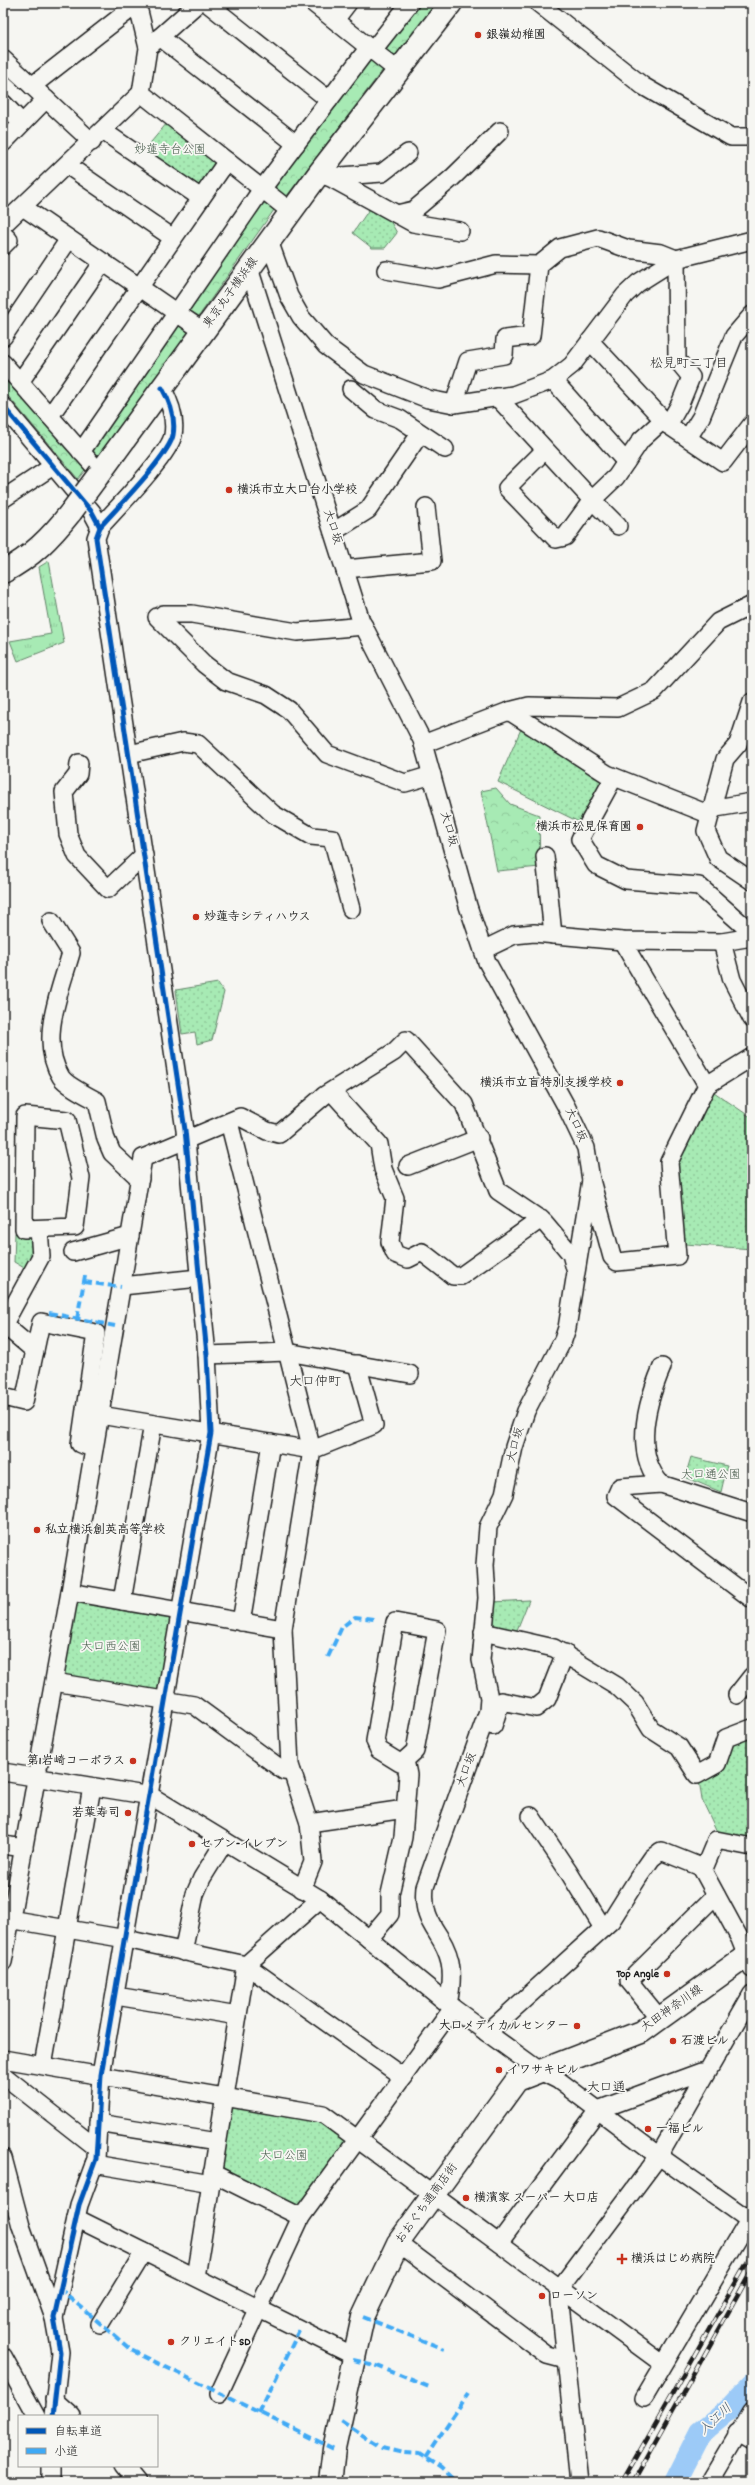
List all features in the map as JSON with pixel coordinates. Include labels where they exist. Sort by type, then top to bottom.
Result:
[{"type":"main road","name":"東京丸子横浜線","points":[[3,572],[20,563],[43,546],[71,512],[290,211],[324,174],[398,70],[450,3]]},
{"type":"main road","name":"大田神奈川線","points":[[540,2071],[641,2032],[750,1959]]},
{"type":"main road","name":"おおぐち通商店街","points":[[330,2482],[334,2449],[363,2317],[398,2243],[517,2080],[540,2071]]},
{"type":"street","points":[[32,86],[137,3],[154,42],[296,144]]},
{"type":"street","points":[[3,225],[141,94],[154,42],[198,3]]},
{"type":"street","points":[[207,3],[329,100]]},
{"type":"street","points":[[313,3],[398,70]]},
{"type":"street","points":[[335,20],[348,3]]},
{"type":"street","points":[[81,452],[262,189],[329,100],[410,3]]},
{"type":"street","points":[[538,3],[643,86],[731,137],[752,137]]},
{"type":"street","points":[[3,59],[46,99],[97,136],[201,198]]},
{"type":"street","points":[[141,94],[290,211]]},
{"type":"street","points":[[3,143],[46,99]]},
{"type":"street","points":[[3,103],[22,123]]},
{"type":"street","points":[[397,214],[414,210],[452,178],[500,131]]},
{"type":"street","points":[[324,174],[382,173],[408,153]]},
{"type":"street","points":[[50,416],[227,162]]},
{"type":"street","points":[[67,165],[173,238]]},
{"type":"street","points":[[324,174],[413,224],[460,231]]},
{"type":"street","points":[[23,207],[203,332]]},
{"type":"street","points":[[3,234],[9,240],[3,246]]},
{"type":"street","points":[[386,270],[438,279],[496,264],[539,265],[560,248],[598,238],[628,249],[662,253],[676,259]]},
{"type":"street","points":[[3,337],[69,239]]},
{"type":"street","points":[[269,241],[289,296],[301,317],[326,346],[364,374],[428,399],[454,404],[513,395],[554,380],[567,371],[638,283],[676,259],[752,240]]},
{"type":"street","points":[[545,450],[507,488],[556,539],[565,536],[592,500],[616,477],[641,440],[665,423],[680,404],[691,377],[677,360],[676,259]]},
{"type":"street","points":[[20,382],[103,262]]},
{"type":"street","points":[[454,404],[468,361],[504,355],[505,339],[531,336],[539,265]]},
{"type":"street","name":"大口坂","points":[[249,268],[364,626],[423,744],[468,906],[491,972],[570,1114],[586,1148],[590,1180],[567,1328],[563,1340],[526,1411],[514,1447],[504,1494],[488,1527],[485,1565],[486,1598],[481,1660],[489,1698],[488,1711],[425,1887],[424,1910],[450,1961],[452,1985],[450,2006]]},
{"type":"street","points":[[688,438],[701,417],[734,336],[752,315]]},
{"type":"street","points":[[590,342],[665,423],[723,462],[752,424]]},
{"type":"street","points":[[3,363],[100,473]]},
{"type":"street","points":[[554,380],[626,462]]},
{"type":"street","points":[[54,2318],[76,2218],[94,2164],[102,2075],[151,1796],[211,1433],[207,1356],[186,1141],[96,538],[100,527],[164,452],[173,435],[172,405],[162,388]]},
{"type":"street","points":[[351,389],[376,410],[400,419],[420,434],[445,449]]},
{"type":"street","points":[[497,397],[545,450],[618,526]]},
{"type":"street","points":[[3,406],[92,512],[100,527]]},
{"type":"street","points":[[333,532],[368,510],[420,434]]},
{"type":"street","points":[[3,499],[53,466]]},
{"type":"street","points":[[345,569],[432,561],[426,507]]},
{"type":"street","points":[[423,744],[508,711],[529,706],[618,708],[654,691],[718,622],[752,605]]},
{"type":"street","points":[[364,626],[297,632],[192,614],[160,616],[204,664],[226,681],[266,695],[290,710],[327,754],[404,783],[432,775]]},
{"type":"street","points":[[751,883],[718,858],[706,831],[725,759],[738,744],[752,702]]},
{"type":"street","points":[[508,711],[614,777],[708,814],[711,810],[752,802]]},
{"type":"street","points":[[129,754],[183,742],[198,744],[273,814],[312,836],[332,838],[351,909]]},
{"type":"street","points":[[79,763],[78,774],[64,792],[68,834],[77,856],[108,889],[144,855]]},
{"type":"street","points":[[614,777],[580,839],[596,865],[626,880],[698,886],[752,933]]},
{"type":"street","points":[[545,856],[553,935]]},
{"type":"street","points":[[51,921],[71,953],[52,1021],[50,1052],[62,1079],[97,1101],[106,1139],[112,1153],[140,1179]]},
{"type":"street","points":[[483,950],[514,935],[534,933],[622,941],[722,942],[752,937]]},
{"type":"street","points":[[622,941],[707,1085]]},
{"type":"street","points":[[722,942],[732,980],[752,1019]]},
{"type":"street","points":[[3,1962],[7,1918],[24,1848],[37,1778],[143,1158],[240,1117],[267,1132],[279,1134],[332,1092],[394,1052],[406,1040],[464,1104],[479,1138],[498,1191],[540,1219],[571,1254],[575,1271]]},
{"type":"street","points":[[590,1180],[612,1257],[617,1262],[677,1256],[669,1162],[707,1085],[752,1057]]},
{"type":"street","points":[[332,1092],[379,1144],[383,1169],[395,1198],[390,1242],[395,1254],[408,1259],[422,1252],[453,1276],[461,1276],[540,1219]]},
{"type":"street","points":[[25,1116],[67,1120],[81,1178],[75,1227],[39,1229],[24,1230],[25,1116]]},
{"type":"street","points":[[229,1122],[312,1450],[283,1629],[290,1765],[310,1824],[313,1862],[302,1889]]},
{"type":"street","points":[[408,1166],[479,1138]]},
{"type":"street","points":[[35,1351],[3,1324],[41,1256],[39,1229]]},
{"type":"street","points":[[73,1252],[130,1236]]},
{"type":"street","points":[[122,1286],[199,1278]]},
{"type":"street","points":[[3,1397],[24,1402],[41,1322],[96,1333],[80,1444],[94,1448]]},
{"type":"street","points":[[207,1356],[287,1352],[410,1374]]},
{"type":"street","points":[[100,1415],[312,1450],[321,1448],[374,1425],[357,1364]]},
{"type":"street","points":[[661,1484],[650,1468],[645,1452],[645,1433],[652,1390],[662,1367]]},
{"type":"street","points":[[122,1601],[153,1424]]},
{"type":"street","points":[[241,1622],[271,1443]]},
{"type":"street","points":[[752,1513],[661,1484],[620,1487],[616,1496],[752,1599]]},
{"type":"street","points":[[70,1592],[283,1629]]},
{"type":"street","points":[[395,1622],[437,1630],[415,1751],[405,1760],[400,1763],[379,1750],[375,1741],[395,1622]]},
{"type":"street","points":[[483,1632],[554,1648],[565,1653],[617,1686],[635,1703],[651,1729],[679,1747],[697,1775],[717,1764],[726,1738],[752,1728]]},
{"type":"street","points":[[466,1773],[475,1776],[501,1701],[536,1708],[547,1700],[565,1653]]},
{"type":"street","points":[[737,1695],[752,1676]]},
{"type":"street","points":[[54,1682],[194,1705],[284,1771],[292,1772]]},
{"type":"street","points":[[369,1940],[390,1914],[390,1894],[403,1837],[408,1775],[405,1760]]},
{"type":"street","points":[[3,1772],[151,1796],[320,1899],[450,2006],[540,2071],[558,2080],[659,2156],[751,2219],[644,2398]]},
{"type":"street","points":[[43,2065],[92,1787]]},
{"type":"street","points":[[310,1824],[405,1809]]},
{"type":"street","points":[[531,1816],[568,1871],[603,1928]]},
{"type":"street","points":[[703,1871],[716,1840],[752,1847]]},
{"type":"street","points":[[183,1952],[195,1894],[202,1878],[225,1841]]},
{"type":"street","points":[[3,1844],[24,1848]]},
{"type":"street","points":[[487,2033],[611,1921],[649,1863],[661,1851],[690,1861],[701,1867],[750,1959]]},
{"type":"street","points":[[660,2019],[629,1981],[716,1895]]},
{"type":"street","points":[[196,2277],[246,1965],[320,1899]]},
{"type":"street","points":[[7,1918],[126,1939],[246,1965],[403,2077]]},
{"type":"street","points":[[116,1996],[238,2016]]},
{"type":"street","points":[[579,2482],[560,2303],[560,2288],[659,2156],[706,2073],[751,2000]]},
{"type":"street","points":[[219,2394],[301,2216],[403,2077],[450,2006]]},
{"type":"street","points":[[3,2059],[323,2114],[663,2364]]},
{"type":"street","points":[[499,2243],[598,2110],[701,2072],[706,2073]]},
{"type":"street","points":[[3,2075],[96,2148]]},
{"type":"street","points":[[98,2123],[217,2142]]},
{"type":"street","points":[[3,2158],[20,2226],[54,2318],[60,2352],[53,2408],[70,2415]]},
{"type":"street","points":[[94,2164],[211,2179],[301,2216]]},
{"type":"street","points":[[76,2218],[354,2356]]},
{"type":"street","points":[[398,2243],[547,2355],[566,2360]]},
{"type":"street","points":[[100,2324],[144,2252]]},
{"type":"street","points":[[3,2356],[35,2415]]},
{"type":"street","points":[[710,2482],[752,2411]]},
{"type":"street","points":[[738,2433],[752,2442]]},
{"type":"street","points":[[51,2467],[51,2482]]},
{"type":"street","points":[[125,2467],[137,2482]]},
{"type":"green space","points":[[418,3],[442,3],[396,60],[382,48]]},
{"type":"green space","points":[[371,57],[385,67],[286,197],[272,187]]},
{"type":"green space","name":"妙蓮寺台公園","points":[[167,123],[223,164],[201,195],[141,154]]},
{"type":"green space","points":[[261,200],[274,210],[199,316],[188,310]]},
{"type":"green space","points":[[370,208],[389,219],[397,233],[385,248],[372,248],[353,233]]},
{"type":"green space","points":[[179,325],[192,335],[100,459],[90,452]]},
{"type":"green space","points":[[3,367],[88,466],[78,479],[3,390]]},
{"type":"green space","points":[[49,561],[64,643],[18,661],[10,641],[51,634],[39,567]]},
{"type":"green space","points":[[521,729],[606,778],[581,823],[498,782]]},
{"type":"green space","points":[[496,788],[510,804],[539,815],[540,867],[497,871],[481,791]]},
{"type":"green space","points":[[218,983],[224,992],[212,1040],[197,1044],[195,1032],[182,1034],[176,990]]},
{"type":"green space","points":[[711,1090],[752,1118],[752,1249],[685,1244],[673,1161]]},
{"type":"green space","points":[[15,1233],[30,1233],[34,1236],[35,1255],[26,1269],[14,1262]]},
{"type":"green space","name":"大口通公園","points":[[691,1457],[727,1466],[721,1492],[685,1477]]},
{"type":"green space","points":[[529,1600],[515,1635],[490,1626],[492,1602]]},
{"type":"green space","name":"大口西公園","points":[[73,1602],[171,1619],[160,1694],[59,1677]]},
{"type":"green space","points":[[752,1734],[752,1844],[720,1838],[702,1800],[699,1780],[729,1739]]},
{"type":"green space","name":"大口公園","points":[[232,2105],[322,2122],[348,2142],[299,2209],[221,2171]]},
{"type":"waterway","name":"入江川","points":[[675,2482],[700,2433],[728,2410],[752,2384]]},
{"type":"railway","points":[[622,2482],[752,2254]]},
{"type":"railway","points":[[633,2482],[752,2270]]},
{"type":"marked path","points":[[77,1319],[85,1276]]},
{"type":"marked path","points":[[84,1282],[121,1287]]},
{"type":"marked path","points":[[49,1313],[115,1326]]},
{"type":"marked path","points":[[328,1657],[342,1627],[355,1617],[374,1619]]},
{"type":"marked path","points":[[59,2288],[131,2350],[334,2449]]},
{"type":"marked path","points":[[363,2317],[444,2349]]},
{"type":"marked path","points":[[259,2413],[300,2329]]},
{"type":"marked path","points":[[353,2360],[375,2365],[429,2387]]},
{"type":"marked path","points":[[425,2458],[468,2394]]},
{"type":"marked path","points":[[341,2421],[382,2448],[403,2453],[419,2454],[441,2468],[456,2482]]},
{"type":"cycle path","points":[[53,2415],[60,2352],[54,2318],[79,2205],[96,2159],[101,2075],[211,1433],[207,1355],[185,1130],[96,538],[100,527],[153,468],[170,444],[173,435],[174,422],[168,399],[162,388]]},
{"type":"cycle path","points":[[3,406],[92,512],[100,527]]},
{"type":"place","name":"銀嶺幼稚園","points":[[478,35]]},
{"type":"place","name":"横浜市立大口台小学校","points":[[229,490]]},
{"type":"place","name":"横浜市松見保育園","points":[[640,827]]},
{"type":"place","name":"妙蓮寺シティハウス","points":[[196,917]]},
{"type":"place","name":"横浜市立盲特別支援学校","points":[[620,1083]]},
{"type":"place","name":"私立横浜創英高等学校","points":[[37,1530]]},
{"type":"place","name":"第1岩崎コーポラス","points":[[133,1761]]},
{"type":"place","name":"若葉寿司","points":[[128,1813]]},
{"type":"place","name":"セブン-イレブン","points":[[192,1844]]},
{"type":"place","name":"Top Angle","points":[[667,1974]]},
{"type":"place","name":"大口メディカルセンター","points":[[577,2026]]},
{"type":"place","name":"石渡ビル","points":[[673,2041]]},
{"type":"place","name":"イワサキビル","points":[[499,2070]]},
{"type":"place","name":"一福ビル","points":[[648,2129]]},
{"type":"place","name":"横濱家 スーパー 大口店","points":[[466,2198]]},
{"type":"place","name":"横浜はじめ病院","points":[[622,2259]]},
{"type":"place","name":"ローソン","points":[[542,2296]]},
{"type":"place","name":"クリエイトSD","points":[[171,2342]]},
{"type":"district","name":"松見町二丁目","points":[[689,364]]},
{"type":"district","name":"大口仲町","points":[[315,1382]]},
{"type":"district","name":"大口通","points":[[606,2088]]}]
